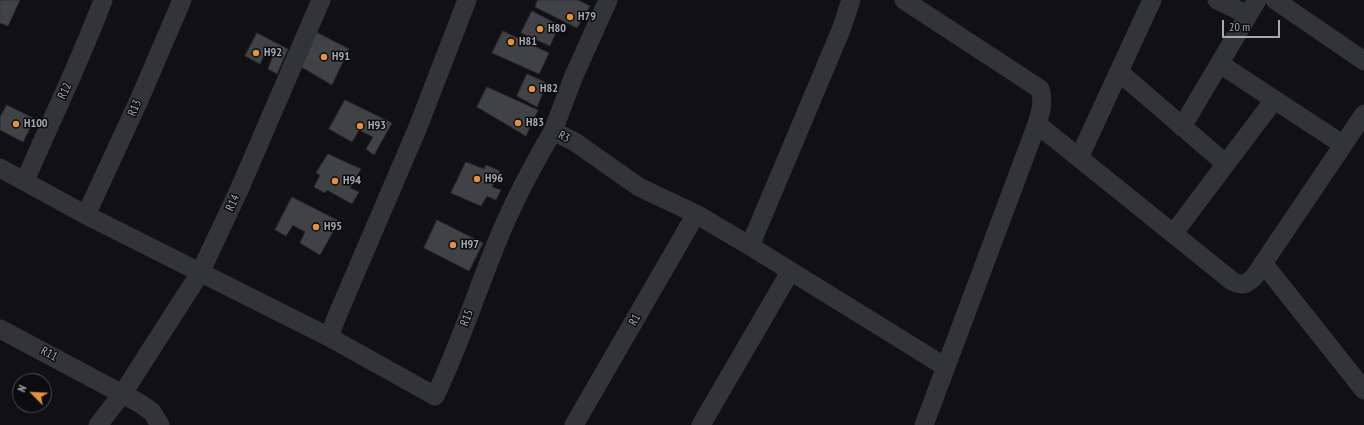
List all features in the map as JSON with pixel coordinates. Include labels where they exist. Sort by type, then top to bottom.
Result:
[{"type":"street","name":"R12","points":[[25,181],[80,60],[103,0]]},
{"type":"street","name":"R13","points":[[86,216],[140,98],[182,0]]},
{"type":"street","name":"R14","points":[[98,425],[123,393],[200,273],[239,190],[321,0]]},
{"type":"street","points":[[329,337],[418,127],[467,0]]},
{"type":"street","name":"R3","points":[[608,0],[573,78],[553,131],[575,142],[639,187],[696,214],[944,366]]},
{"type":"street","points":[[750,246],[841,30],[850,0]]},
{"type":"street","points":[[904,0],[1040,89],[1043,98],[1042,111],[944,366],[924,425]]},
{"type":"street","points":[[1079,158],[1152,0]]},
{"type":"street","points":[[1182,128],[1252,8],[1217,0]]},
{"type":"street","points":[[1275,0],[1364,61]]},
{"type":"street","points":[[1220,64],[1342,144]]},
{"type":"street","points":[[1119,72],[1182,128],[1226,164]]},
{"type":"street","points":[[1173,234],[1274,100]]},
{"type":"street","points":[[1037,124],[1232,281],[1240,285],[1248,284],[1342,144],[1364,114]]},
{"type":"street","name":"R15","points":[[0,168],[86,216],[329,337],[435,396],[447,372],[500,236],[535,163],[553,131]]},
{"type":"street","name":"R1","points":[[574,425],[696,214]]},
{"type":"street","points":[[1263,263],[1364,390]]},
{"type":"street","points":[[701,425],[790,272]]},
{"type":"street","name":"R11","points":[[0,329],[123,393]]},
{"type":"street","points":[[123,393],[152,412],[160,425]]},
{"type":"building","points":[[0,0],[20,0],[8,26],[0,23]]},
{"type":"building","name":"H79","points":[[538,0],[578,0],[590,6],[577,28],[535,7]]},
{"type":"building","name":"H80","points":[[532,11],[559,25],[550,46],[521,33]]},
{"type":"building","name":"H81","points":[[503,31],[549,53],[539,74],[492,53]]},
{"type":"building","name":"H91","points":[[316,32],[349,49],[332,85],[298,65]]},
{"type":"building","name":"H92","points":[[257,33],[288,49],[277,74],[268,69],[273,55],[266,51],[260,64],[245,56]]},
{"type":"building","name":"H82","points":[[527,74],[547,83],[537,107],[517,96]]},
{"type":"building","name":"H83","points":[[487,87],[538,110],[526,136],[477,107]]},
{"type":"building","name":"H93","points":[[345,100],[392,123],[374,155],[366,149],[373,137],[359,130],[352,142],[329,129]]},
{"type":"building","name":"H100","points":[[7,105],[35,119],[23,142],[0,130],[0,117]]},
{"type":"building","name":"H94","points":[[328,154],[361,169],[350,188],[359,192],[352,204],[327,190],[325,193],[314,187],[320,175],[316,173]]},
{"type":"building","name":"H96","points":[[466,162],[484,169],[486,165],[500,171],[492,187],[501,190],[496,200],[487,196],[481,206],[451,193]]},
{"type":"building","name":"H95","points":[[292,197],[339,221],[320,255],[300,243],[305,232],[293,225],[286,236],[275,230]]},
{"type":"building","name":"H97","points":[[437,220],[483,243],[469,271],[424,248]]},
{"type":"place","name":"H79","points":[[570,17]]},
{"type":"place","name":"H80","points":[[540,29]]},
{"type":"place","name":"H81","points":[[511,42]]},
{"type":"place","name":"H92","points":[[256,53]]},
{"type":"place","name":"H91","points":[[324,57]]},
{"type":"place","name":"H82","points":[[532,89]]},
{"type":"place","name":"H83","points":[[518,123]]},
{"type":"place","name":"H100","points":[[16,124]]},
{"type":"place","name":"H93","points":[[360,126]]},
{"type":"place","name":"H96","points":[[477,179]]},
{"type":"place","name":"H94","points":[[335,181]]},
{"type":"place","name":"H95","points":[[316,227]]},
{"type":"place","name":"H97","points":[[453,245]]}]
